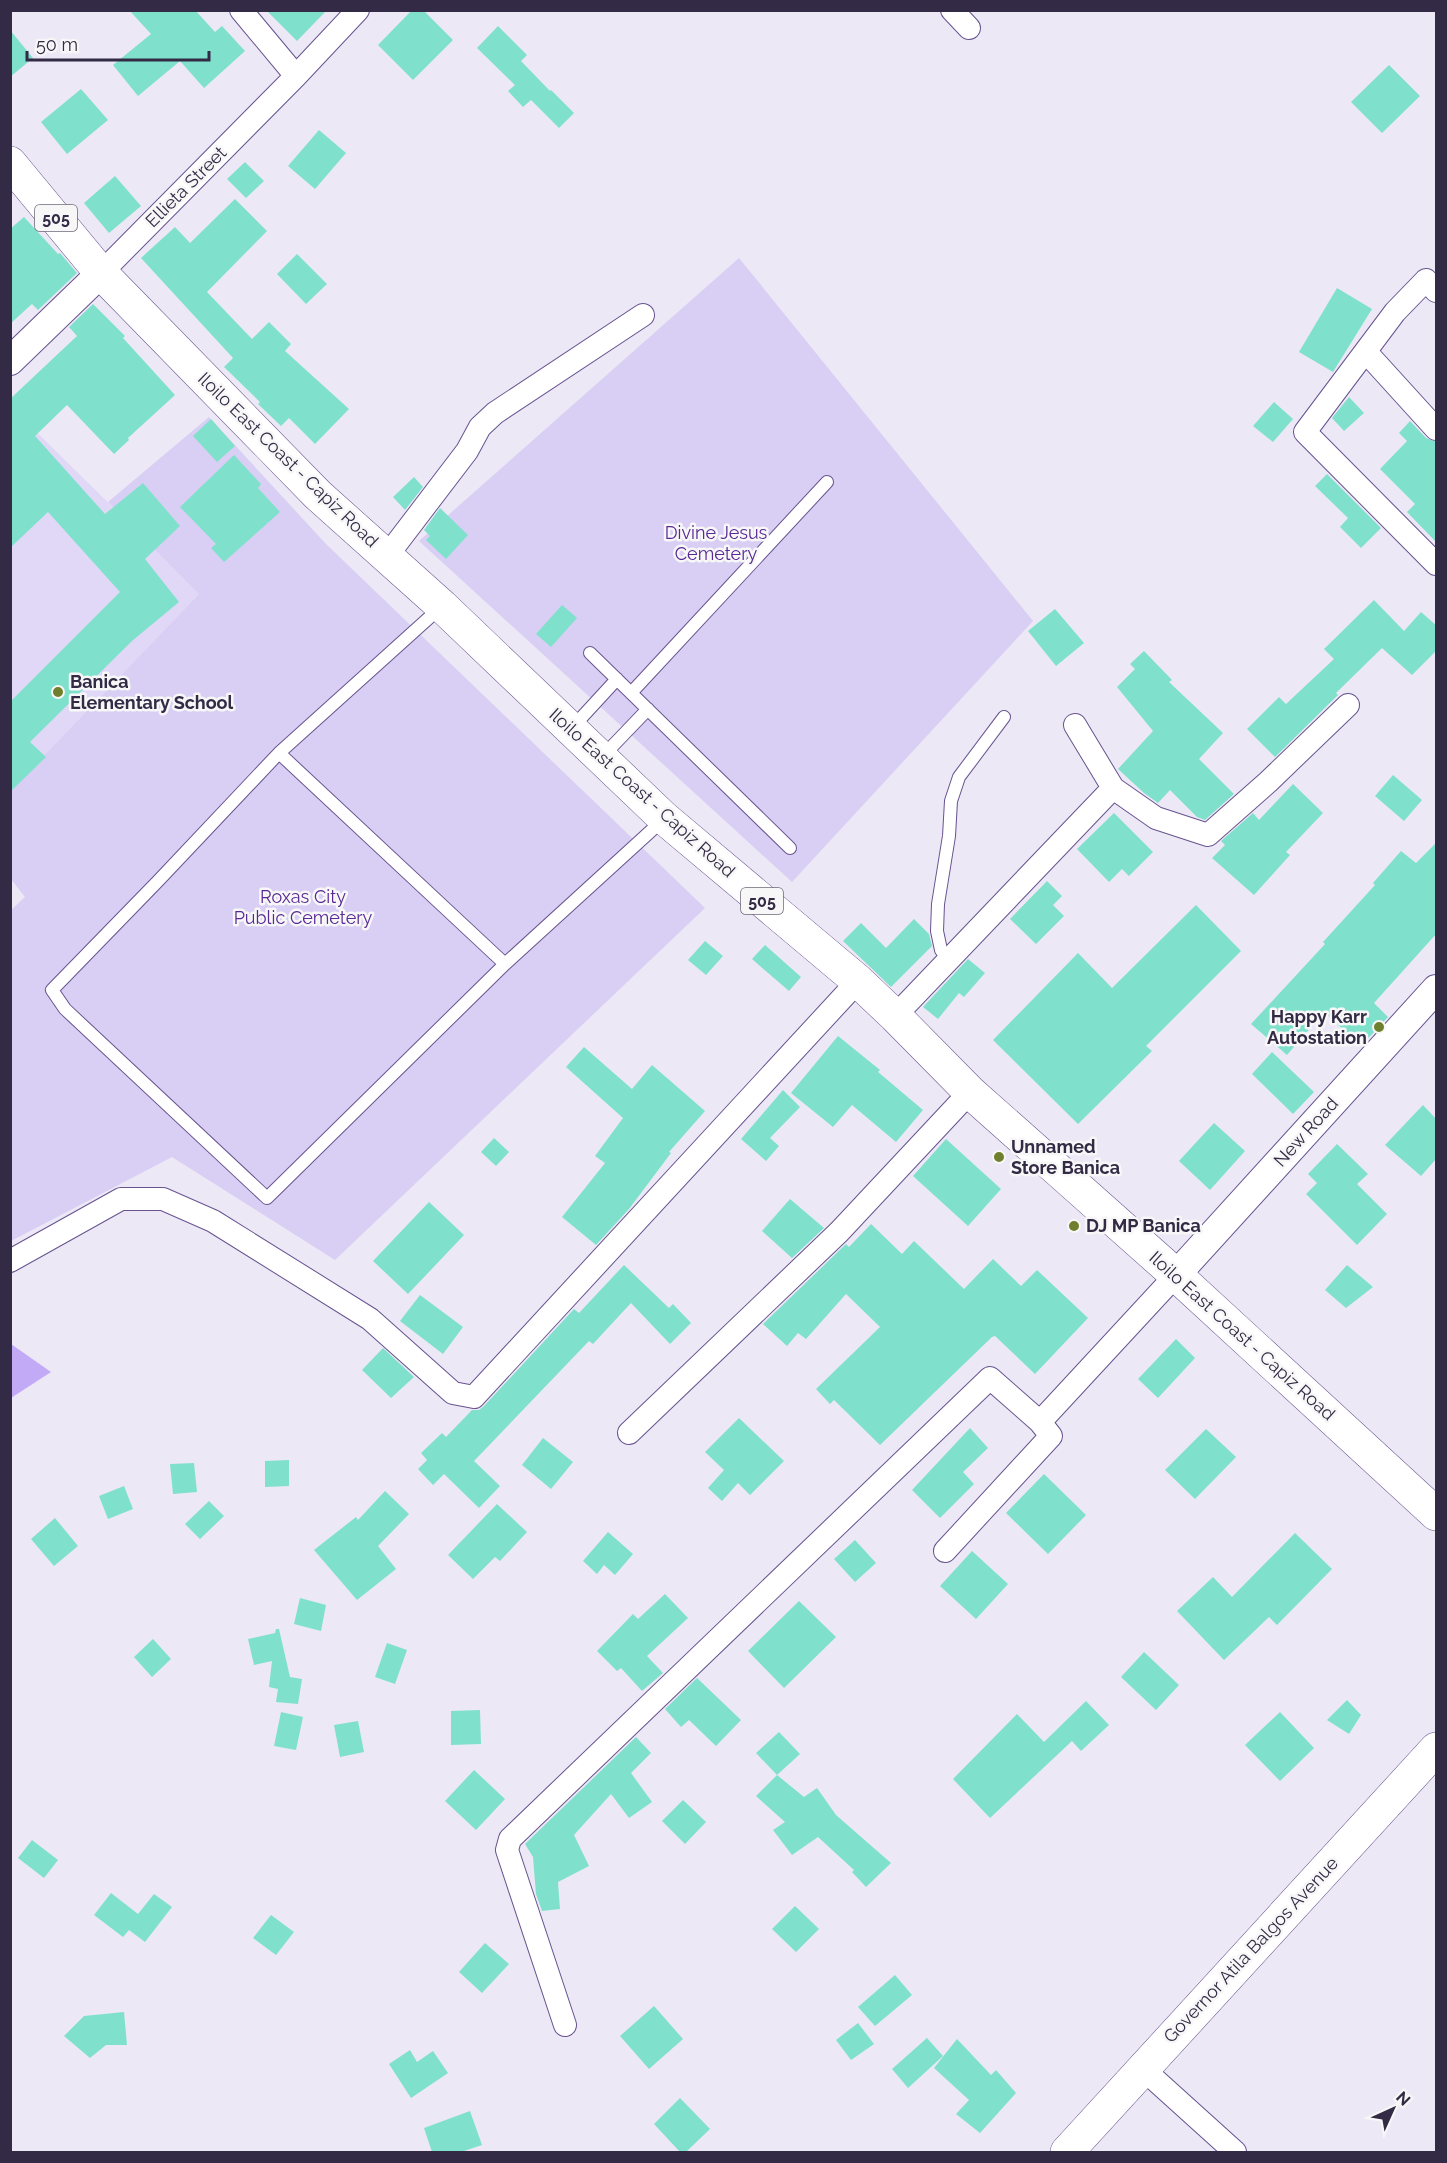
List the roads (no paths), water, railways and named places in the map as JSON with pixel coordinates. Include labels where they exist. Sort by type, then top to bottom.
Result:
[{"type":"main road","name":"505","points":[[10,163],[101,273]]},
{"type":"main road","name":"Iloilo East Coast - Capiz Road","points":[[101,273],[318,495],[442,606],[664,818],[858,981],[970,1092],[1176,1275],[1437,1514]]},
{"type":"main road","name":"Governor Atila Balgos Avenue","points":[[1067,2152],[1437,1749]]},
{"type":"street","points":[[241,10],[296,76]]},
{"type":"street","name":"Ellieta Street","points":[[10,361],[101,273],[358,10]]},
{"type":"street","points":[[952,10],[969,28]]},
{"type":"street","points":[[1437,291],[1426,280],[1395,312],[1305,432],[1437,564]]},
{"type":"street","points":[[387,556],[467,452],[480,428],[495,413],[643,315]]},
{"type":"street","points":[[1366,352],[1437,429]]},
{"type":"street","points":[[1075,724],[1113,788],[1156,818],[1208,835],[1268,782],[1348,705]]},
{"type":"street","points":[[895,1016],[1113,788]]},
{"type":"street","points":[[10,1261],[121,1199],[163,1199],[213,1221],[370,1319],[453,1393],[474,1397],[858,981]]},
{"type":"street","name":"New Road","points":[[1176,1275],[1437,989]]},
{"type":"street","points":[[629,1433],[839,1232],[970,1092]]},
{"type":"street","points":[[1040,1422],[1176,1275]]},
{"type":"street","points":[[565,2025],[507,1850],[510,1839],[990,1378],[1040,1422],[1051,1436],[945,1551]]},
{"type":"street","points":[[1142,2068],[1235,2152]]},
{"type":"lane","points":[[631,693],[827,482]]},
{"type":"lane","points":[[442,606],[279,753],[52,990],[65,1009],[267,1198],[505,964],[664,818]]},
{"type":"lane","points":[[590,653],[790,848]]},
{"type":"lane","points":[[571,729],[617,679]]},
{"type":"lane","points":[[601,758],[648,709]]},
{"type":"lane","points":[[948,960],[942,950],[937,931],[938,904],[949,836],[951,801],[959,777],[1004,717]]},
{"type":"lane","points":[[279,753],[505,964]]},
{"type":"place","name":"Banica Elementary School","points":[[58,692]]},
{"type":"place","name":"Happy Karr Autostation","points":[[1379,1027]]},
{"type":"place","name":"Unnamed Store Banica","points":[[999,1157]]},
{"type":"place","name":"DJ MP Banica","points":[[1074,1226]]},
{"type":"park label","name":"Divine Jesus Cemetery","points":[[716,543]]},
{"type":"park label","name":"Roxas City Public Cemetery","points":[[303,907]]}]
